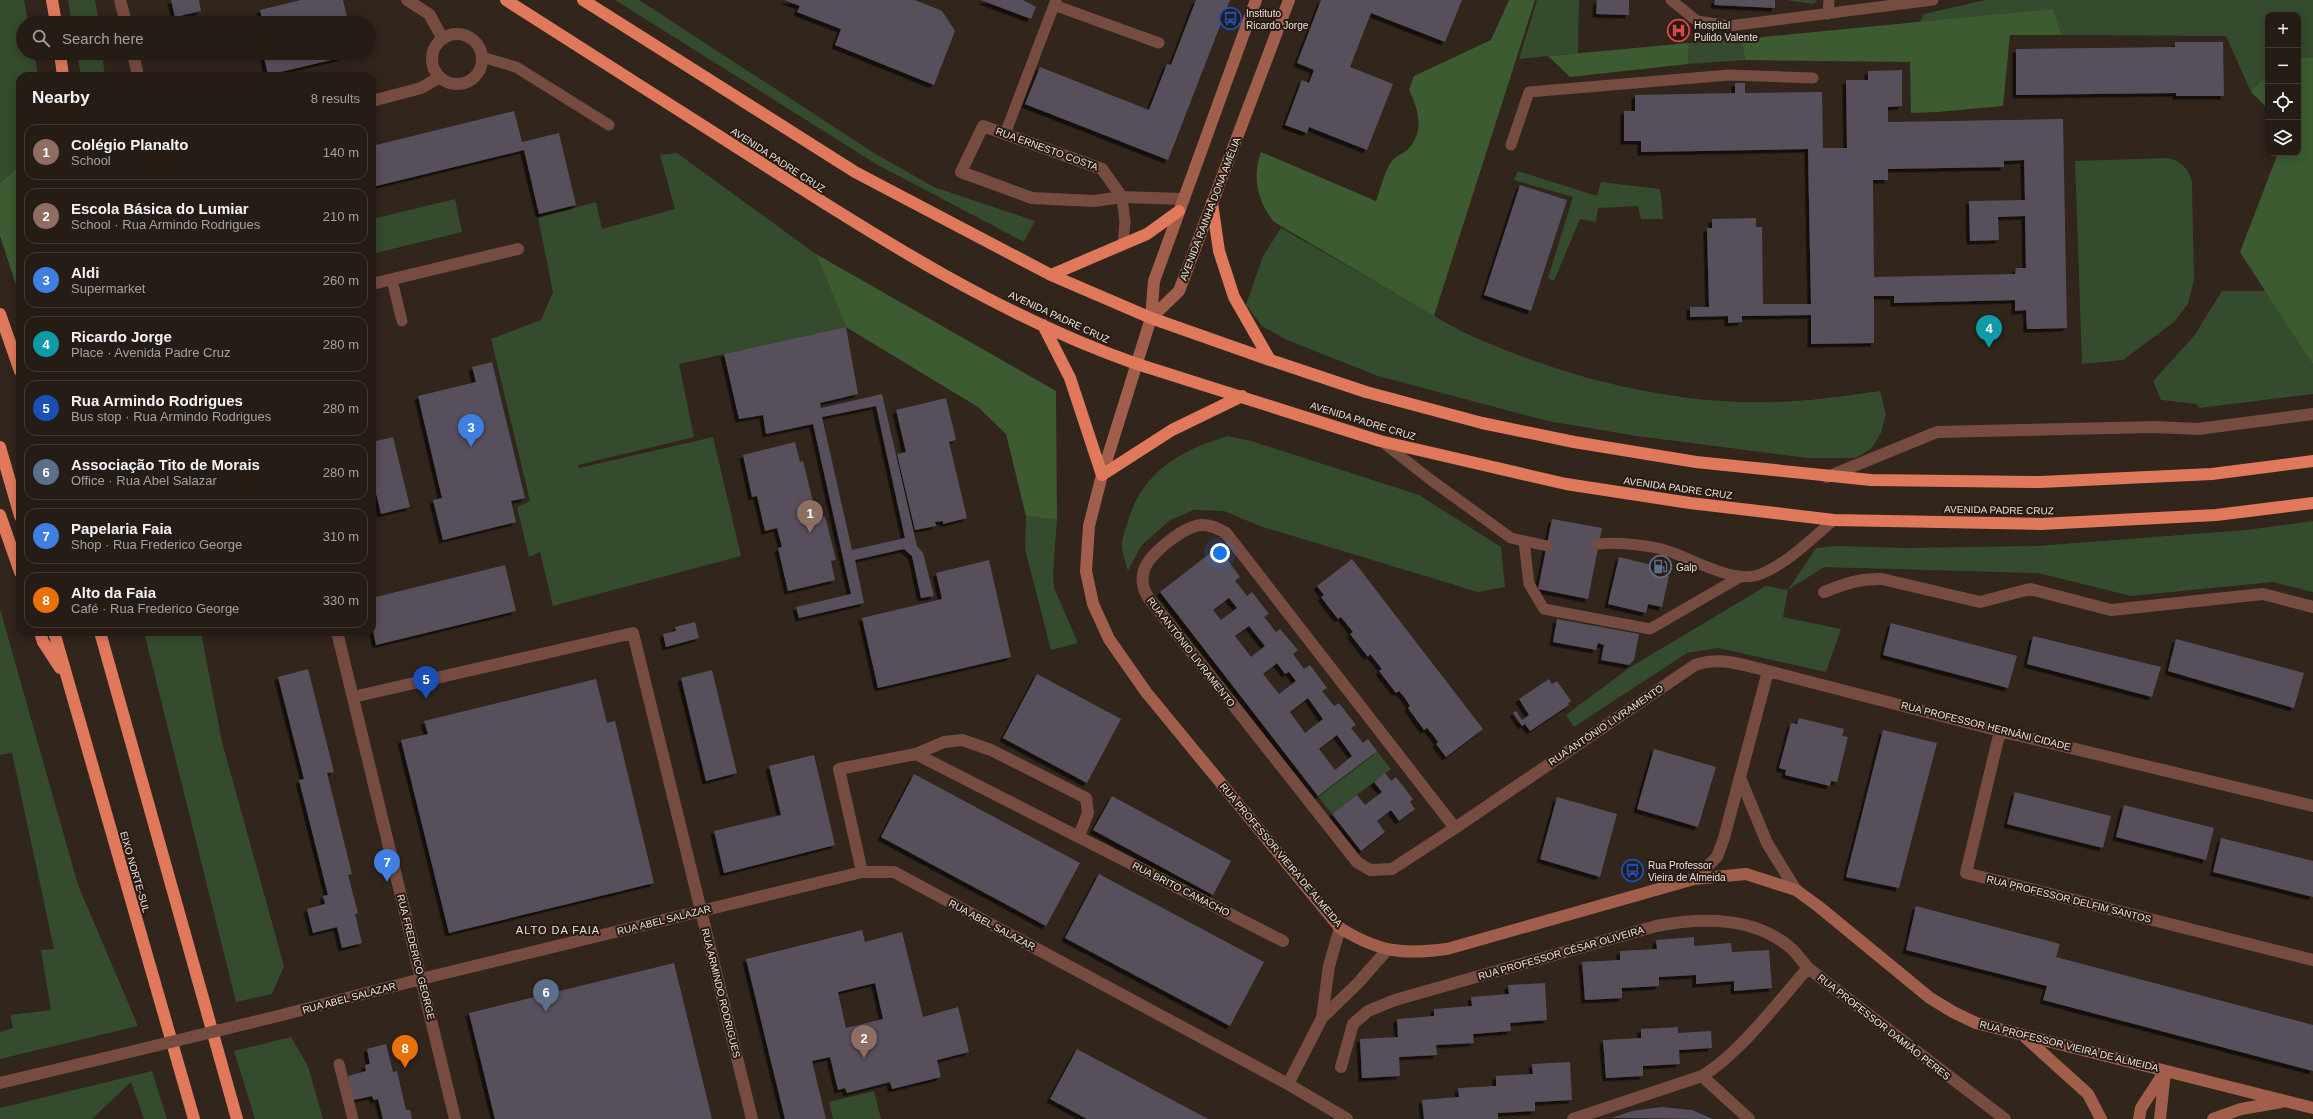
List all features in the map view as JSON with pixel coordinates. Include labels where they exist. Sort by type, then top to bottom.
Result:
[{"type":"highway","points":[[52,0],[55,16]]},
{"type":"highway","name":"AVENIDA PADRE CRUZ","points":[[506,0],[831,208],[948,276],[1043,325],[1098,350],[1137,364],[1242,396],[1380,441],[1566,484],[1690,503],[1834,520],[2041,524],[2216,515],[2313,503]]},
{"type":"highway","points":[[583,0],[855,172],[1051,275],[1151,318],[1270,360],[1366,392],[1482,423],[1566,441],[1696,462],[1871,480],[2040,482],[2212,474],[2313,461]]},
{"type":"highway","points":[[61,60],[62,72]]},
{"type":"highway","points":[[1212,203],[1219,251],[1234,297],[1270,360]]},
{"type":"highway","points":[[1051,275],[1147,234],[1182,205]]},
{"type":"highway","points":[[0,314],[16,360]]},
{"type":"highway","points":[[1043,325],[1070,378],[1102,475],[1172,430],[1242,396]]},
{"type":"highway","points":[[0,447],[16,502]]},
{"type":"highway","points":[[0,515],[16,561]]},
{"type":"highway","points":[[41,636],[43,642],[68,678]]},
{"type":"highway","name":"EIXO NORTE-SUL","points":[[55,636],[194,1119]]},
{"type":"highway","points":[[101,636],[237,1119]]},
{"type":"highway","points":[[104,636],[106,652]]},
{"type":"street","points":[[120,0],[124,16]]},
{"type":"street","points":[[406,0],[429,14],[443,39]]},
{"type":"street","points":[[1151,318],[1154,281],[1256,0]]},
{"type":"street","name":"AVENIDA RAINHA DONA AMÉLIA","points":[[1151,318],[1179,291],[1289,0]]},
{"type":"street","points":[[455,35],[468,37],[480,48],[482,57],[480,69],[472,80],[455,84],[440,77],[433,62],[433,53],[443,39],[455,35]]},
{"type":"street","points":[[135,60],[137,72]]},
{"type":"street","points":[[376,100],[421,88],[440,77]]},
{"type":"street","name":"RUA ERNESTO COSTA","points":[[1122,197],[1102,169],[983,126],[961,172],[1032,198],[1094,201],[1122,197],[1182,205]]},
{"type":"street","points":[[376,283],[518,249]]},
{"type":"street","name":"RUA PROFESSOR VIEIRA DE ALMEIDA","points":[[1151,318],[1102,475],[1089,526],[1086,571],[1093,604],[1109,639],[1146,692],[1340,928],[1362,942],[1386,950],[1417,953],[1447,949],[1694,879],[1746,874],[1796,890],[1930,998],[1953,1012],[1976,1023],[2313,1108]]},
{"type":"street","points":[[1827,476],[1937,432],[2155,427],[2198,429],[2313,414]]},
{"type":"street","name":"RUA ANTÓNIO LIVRAMENTO","points":[[1455,828],[1226,533],[1212,526],[1198,525],[1184,531],[1154,555],[1144,570],[1143,585],[1148,597],[1357,862],[1370,870],[1392,869],[1455,828],[1694,665],[1709,660],[1723,660],[1768,671]]},
{"type":"street","points":[[1824,592],[1852,580],[1867,578],[1882,579],[1980,602],[2030,589],[2111,610],[2263,594],[2313,607]]},
{"type":"street","name":"RUA ARMINDO RODRIGUES","points":[[353,696],[634,633],[752,1119]]},
{"type":"street","name":"RUA FREDERICO GEORGE","points":[[338,636],[455,1119]]},
{"type":"street","points":[[1694,879],[1717,857],[1741,780],[1768,671]]},
{"type":"street","name":"RUA PROFESSOR HERNÂNI CIDADE","points":[[1768,671],[2000,731],[2313,806]]},
{"type":"street","name":"RUA PROFESSOR DELFIM SANTOS","points":[[2000,731],[1966,873],[2313,960]]},
{"type":"street","points":[[862,872],[840,769],[916,754],[944,742],[953,740],[968,741],[991,750],[1086,798],[1089,808],[1085,824],[1078,836]]},
{"type":"street","name":"RUA BRITO CAMACHO","points":[[916,754],[1283,941]]},
{"type":"street","points":[[1741,780],[1767,843],[1796,890]]},
{"type":"street","name":"RUA ABEL SALAZAR","points":[[0,1083],[862,872],[894,872],[1288,1084],[1347,1119]]},
{"type":"street","name":"RUA PROFESSOR CÉSAR OLIVEIRA","points":[[1341,1067],[1353,1024],[1368,1011],[1395,1000],[1656,926],[1686,920],[1714,920],[1743,924],[1766,933],[1792,949],[1808,968]]},
{"type":"street","points":[[1322,1018],[1329,966],[1340,928]]},
{"type":"street","points":[[1288,1084],[1322,1018],[1359,982],[1386,950]]},
{"type":"street","name":"RUA PROFESSOR DAMIÃO PERES","points":[[1573,1119],[1702,1076],[1719,1065],[1732,1052],[1808,968],[2005,1119]]},
{"type":"street","points":[[2023,1036],[2088,1094],[2101,1119]]},
{"type":"street","points":[[2140,1119],[2141,1108],[2165,1071]]},
{"type":"street","points":[[2160,1119],[2165,1071]]},
{"type":"street","points":[[1702,1076],[1749,1119]]},
{"type":"street","points":[[2213,1119],[2241,1109],[2287,1101]]},
{"type":"lane","points":[[1671,0],[1697,21],[1729,26],[1933,0]]},
{"type":"lane","points":[[1828,14],[1829,0]]},
{"type":"lane","points":[[1005,134],[1055,3],[1159,43]]},
{"type":"lane","points":[[482,57],[516,67],[609,125]]},
{"type":"lane","points":[[1511,145],[1529,92],[1729,75],[1813,78]]},
{"type":"lane","points":[[1122,197],[1125,222],[1123,244]]},
{"type":"lane","points":[[392,280],[402,321]]},
{"type":"lane","points":[[1380,441],[1511,538],[1547,546]]},
{"type":"lane","points":[[1524,541],[1529,584],[1544,609],[1650,628],[1740,577],[1759,575],[1779,564],[1834,520]]},
{"type":"lane","points":[[1598,544],[1642,546],[1667,550],[1740,577]]},
{"type":"lane","points":[[338,1064],[352,1119]]},
{"type":"green space","points":[[0,0],[24,0],[27,16],[16,16],[16,60],[35,60],[37,72],[16,72],[16,169],[0,183]]},
{"type":"green space","points":[[68,0],[95,0],[98,16],[71,16]]},
{"type":"green space","points":[[615,0],[639,0],[874,153],[934,187],[1035,221],[1024,242],[876,164]]},
{"type":"green space","points":[[1509,0],[1535,0],[1434,316],[1274,222],[1268,214],[1260,197],[1257,180],[1258,162],[1261,152],[1376,201],[1389,165],[1393,159],[1409,148],[1417,134],[1417,112],[1409,90],[1414,76],[1491,40]]},
{"type":"green space","points":[[1537,0],[1579,0],[1578,53],[1519,59]]},
{"type":"green space","points":[[1786,0],[1817,0],[1814,4]]},
{"type":"green space","points":[[1985,0],[2313,0],[2313,58],[2301,57],[2301,12],[2265,12],[2265,76],[2251,92],[2226,36],[2062,35],[2053,9],[1919,23],[1924,14]]},
{"type":"green space","points":[[2053,9],[2062,35],[2010,35],[2003,106],[1911,113],[1910,62],[1745,60],[1742,39]]},
{"type":"green space","points":[[1742,39],[1745,60],[1688,64],[1689,43]]},
{"type":"green space","points":[[1689,43],[1688,64],[1570,77],[1548,56]]},
{"type":"green space","points":[[2301,57],[2313,58],[2313,365],[2240,252],[2277,156],[2301,156]]},
{"type":"green space","points":[[78,60],[103,60],[104,72],[80,72]]},
{"type":"green space","points":[[2265,76],[2265,106],[2251,92]]},
{"type":"green space","points":[[677,153],[816,254],[846,327],[679,364],[694,437],[578,465],[579,468],[713,437],[741,556],[553,606],[540,552],[529,557],[517,507],[530,501],[491,339],[541,320],[553,292],[538,218],[596,202],[602,229],[675,209],[660,155]]},
{"type":"green space","points":[[2169,158],[2181,164],[2187,170],[2192,182],[2194,280],[2188,304],[2174,322],[2123,360],[2082,364],[2075,161]]},
{"type":"green space","points":[[16,169],[16,285],[0,236],[0,183]]},
{"type":"green space","points":[[1518,171],[1597,196],[1601,182],[1659,189],[1661,194],[1663,219],[1641,219],[1638,206],[1598,208],[1596,222],[1580,219],[1554,281],[1548,278],[1573,197],[1514,180]]},
{"type":"green space","points":[[455,199],[462,232],[376,253],[376,218]]},
{"type":"green space","points":[[1281,228],[1456,328],[1509,352],[1546,365],[1621,386],[1659,394],[1698,399],[1737,402],[1775,402],[1828,398],[1880,391],[1886,414],[1881,433],[1871,449],[1855,458],[1808,458],[1637,436],[1548,421],[1378,376],[1287,340],[1262,326],[1246,305],[1263,256]]},
{"type":"green space","points":[[816,254],[1056,391],[1057,520],[1026,516],[1006,434],[978,407],[846,327]]},
{"type":"green space","points":[[2222,291],[2267,291],[2313,365],[2313,394],[2200,408],[2196,404],[2161,400],[2153,381],[2194,336]]},
{"type":"green space","points":[[1228,436],[1251,441],[1419,495],[1501,547],[1505,587],[1478,592],[1260,526],[1224,511],[1194,510],[1170,520],[1141,546],[1128,571],[1123,551],[1123,538],[1128,521],[1143,489],[1166,465],[1180,456],[1195,448]]},
{"type":"green space","points":[[1026,516],[1057,520],[1053,574],[1054,588],[1078,643],[1051,650],[1025,549]]},
{"type":"green space","points":[[2313,521],[2313,592],[2272,582],[2131,596],[2038,573],[1824,567],[1788,590],[1816,548],[1836,546],[1906,548],[2036,546],[2246,530]]},
{"type":"green space","points":[[1766,586],[1788,590],[1783,617],[1841,629],[1826,672],[1718,648],[1687,653],[1574,727],[1566,715],[1629,668]]},
{"type":"green space","points":[[0,609],[78,885],[138,1026],[0,1059],[0,1032],[13,1028],[10,1015],[51,1010],[41,950],[54,949],[12,753],[0,755]]},
{"type":"green space","points":[[145,636],[202,636],[222,742],[284,966],[272,994],[236,1002]]},
{"type":"green space","points":[[1377,751],[1391,769],[1332,814],[1318,796]]},
{"type":"green space","points":[[291,1037],[308,1066],[323,1119],[255,1119],[234,1051]]},
{"type":"green space","points":[[152,1071],[167,1119],[144,1119],[131,1082],[92,1119],[0,1119],[0,1108]]},
{"type":"green space","points":[[874,1091],[881,1119],[833,1119],[829,1102]]},
{"type":"building","points":[[171,0],[199,0],[201,11],[175,16]]},
{"type":"building","points":[[301,0],[343,0],[347,16],[261,16],[260,10]]},
{"type":"building","points":[[784,0],[915,0],[942,11],[955,31],[934,85],[835,45],[841,29],[797,12],[800,6]]},
{"type":"building","points":[[981,0],[1023,0],[1036,7],[1031,19]]},
{"type":"building","points":[[1196,0],[1230,0],[1168,160],[1025,104],[1040,67],[1149,110],[1167,64],[1171,65]]},
{"type":"building","points":[[1321,0],[1462,0],[1445,42],[1371,13],[1350,67],[1393,84],[1367,150],[1309,127],[1307,133],[1285,125],[1302,80],[1309,83],[1314,70],[1297,63]]},
{"type":"building","points":[[1597,0],[1629,0],[1629,15],[1596,14]]},
{"type":"building","points":[[1715,0],[1775,0],[1775,8],[1714,5]]},
{"type":"building","points":[[2175,42],[2223,42],[2224,96],[2176,96],[2176,93],[2016,95],[2016,49],[2175,47]]},
{"type":"building","points":[[265,60],[331,60],[281,72],[267,72]]},
{"type":"building","points":[[1902,70],[1902,106],[1888,107],[1888,122],[2063,119],[2067,328],[2027,329],[2026,310],[2015,311],[2015,300],[1894,303],[1894,296],[1874,296],[1874,343],[1811,344],[1811,315],[1742,316],[1742,322],[1728,323],[1728,316],[1690,317],[1690,307],[1709,307],[1707,228],[1712,228],[1712,219],[1756,218],[1756,227],[1762,227],[1763,304],[1811,304],[1808,149],[1641,152],[1641,141],[1624,141],[1624,111],[1635,111],[1635,95],[1735,93],[1735,83],[1745,83],[1745,93],[1822,92],[1823,148],[1847,148],[1846,80],[1868,80],[1868,71]],"holes":[[[2024,160],[2025,200],[1969,201],[1970,241],[1999,240],[1998,217],[2025,216],[2026,268],[2016,268],[2015,274],[1874,277],[1873,180],[1888,180],[1888,169],[2004,167],[2004,161]]]},
{"type":"building","points":[[514,111],[522,142],[559,133],[576,205],[539,214],[524,150],[376,186],[376,145]]},
{"type":"building","points":[[1520,185],[1567,200],[1531,311],[1484,295]]},
{"type":"building","points":[[846,327],[858,394],[820,403],[821,408],[882,394],[917,546],[923,553],[934,596],[921,598],[912,556],[904,549],[855,560],[864,603],[799,618],[796,607],[851,594],[813,424],[766,434],[763,415],[739,419],[724,354]],"holes":[[[876,406],[905,538],[852,550],[822,417]]]},
{"type":"building","points":[[492,362],[525,498],[511,501],[516,522],[443,540],[433,500],[442,498],[418,396],[476,382],[472,367]]},
{"type":"building","points":[[946,398],[956,440],[949,442],[967,518],[943,524],[943,521],[935,522],[936,526],[915,530],[897,454],[906,452],[896,410]]},
{"type":"building","points":[[393,437],[410,507],[381,514],[376,493],[376,441]]},
{"type":"building","points":[[795,442],[800,462],[803,461],[817,518],[825,516],[836,560],[831,561],[835,580],[788,591],[778,548],[782,547],[777,528],[765,531],[757,496],[752,497],[743,455]]},
{"type":"building","points":[[1552,519],[1602,528],[1588,599],[1538,589]]},
{"type":"building","points":[[1213,551],[1219,559],[1224,555],[1240,577],[1235,581],[1247,596],[1252,592],[1269,614],[1264,617],[1276,632],[1280,629],[1298,650],[1293,654],[1304,669],[1310,665],[1327,688],[1322,691],[1334,706],[1339,703],[1356,725],[1351,728],[1363,743],[1368,739],[1377,751],[1318,796],[1160,592]],"holes":[[[1229,598],[1237,608],[1221,620],[1213,610]],[[1249,626],[1265,646],[1251,657],[1235,636]],[[1277,663],[1285,674],[1289,672],[1296,681],[1279,694],[1263,674]],[[1308,698],[1323,719],[1305,733],[1290,712]],[[1337,735],[1352,756],[1335,770],[1319,749]]]},
{"type":"building","points":[[1619,557],[1660,567],[1662,574],[1669,576],[1662,607],[1648,604],[1646,613],[1608,604]]},
{"type":"building","points":[[1352,559],[1483,729],[1446,757],[1436,744],[1438,742],[1433,735],[1427,728],[1424,730],[1408,708],[1410,706],[1405,698],[1399,691],[1396,693],[1379,671],[1382,669],[1370,654],[1368,657],[1350,634],[1353,632],[1341,617],[1338,619],[1321,597],[1324,595],[1317,586]]},
{"type":"building","points":[[989,560],[1011,657],[878,688],[862,618],[942,599],[936,573]]},
{"type":"building","points":[[505,565],[516,611],[376,645],[374,636],[376,636],[376,597]]},
{"type":"building","points":[[1557,619],[1639,634],[1634,660],[1629,665],[1601,660],[1604,645],[1598,643],[1596,650],[1553,642]]},
{"type":"building","points":[[695,622],[699,638],[666,647],[663,634],[676,631],[675,627]]},
{"type":"building","points":[[1891,623],[2017,656],[2008,688],[1883,655]]},
{"type":"building","points":[[2033,636],[2161,667],[2152,697],[2027,664]]},
{"type":"building","points":[[2176,639],[2304,673],[2294,708],[2168,671]]},
{"type":"building","points":[[308,669],[334,772],[327,773],[352,874],[348,875],[358,913],[355,914],[362,943],[342,948],[337,927],[313,933],[307,909],[325,904],[323,896],[328,895],[299,780],[304,779],[278,677]]},
{"type":"building","points":[[712,670],[737,773],[706,781],[681,678]]},
{"type":"building","points":[[1037,674],[1121,719],[1087,783],[1003,738]]},
{"type":"building","points":[[596,679],[607,723],[615,721],[654,883],[449,933],[401,740],[428,734],[424,721]]},
{"type":"building","points":[[1549,679],[1552,684],[1557,681],[1571,701],[1568,703],[1569,705],[1530,731],[1525,724],[1522,726],[1513,713],[1516,711],[1522,720],[1529,715],[1519,699]]},
{"type":"building","points":[[1799,718],[1844,729],[1842,736],[1848,737],[1837,782],[1831,781],[1830,786],[1785,775],[1786,770],[1779,768],[1791,723],[1797,724]]},
{"type":"building","points":[[1883,730],[1937,743],[1899,888],[1846,877]]},
{"type":"building","points":[[1654,749],[1716,767],[1698,827],[1637,809]]},
{"type":"building","points":[[814,755],[835,845],[724,873],[714,831],[781,815],[769,766]]},
{"type":"building","points":[[1385,773],[1391,781],[1396,777],[1413,799],[1410,802],[1415,809],[1399,821],[1391,810],[1377,821],[1385,832],[1361,851],[1332,814],[1357,795],[1365,805],[1382,792],[1374,782]]},
{"type":"building","points":[[914,774],[1080,863],[1046,926],[881,837]]},
{"type":"building","points":[[2015,792],[2111,816],[2103,848],[2007,824]]},
{"type":"building","points":[[1112,796],[1231,861],[1213,895],[1093,830]]},
{"type":"building","points":[[1557,797],[1617,814],[1600,877],[1540,859]]},
{"type":"building","points":[[2124,805],[2214,828],[2206,860],[2116,837]]},
{"type":"building","points":[[2221,838],[2313,861],[2313,897],[2213,872]]},
{"type":"building","points":[[1099,874],[1264,962],[1230,1026],[1065,938]]},
{"type":"building","points":[[1916,906],[2060,944],[2056,957],[2313,1025],[2313,1071],[2043,1000],[2047,986],[1906,950]]},
{"type":"building","points":[[862,930],[865,942],[902,932],[923,1017],[958,1007],[969,1052],[937,1060],[941,1077],[892,1089],[890,1082],[847,1093],[845,1088],[838,1090],[830,1057],[812,1061],[826,1119],[785,1119],[746,959]],"holes":[[[875,983],[883,1019],[846,1028],[838,992]]]},
{"type":"building","points":[[1694,937],[1694,946],[1731,943],[1732,952],[1769,950],[1772,988],[1734,991],[1734,981],[1696,984],[1696,975],[1659,977],[1659,986],[1622,988],[1622,998],[1585,1000],[1582,962],[1620,960],[1620,951],[1657,949],[1656,940]]},
{"type":"building","points":[[674,963],[712,1119],[495,1119],[469,1013]]},
{"type":"building","points":[[1545,983],[1547,1020],[1510,1023],[1511,1031],[1473,1034],[1474,1043],[1436,1045],[1437,1055],[1399,1057],[1400,1076],[1362,1078],[1360,1039],[1398,1037],[1397,1019],[1434,1016],[1434,1009],[1472,1006],[1471,997],[1509,994],[1508,985]]},
{"type":"building","points":[[1678,1027],[1678,1033],[1711,1031],[1712,1048],[1679,1050],[1680,1064],[1643,1066],[1643,1076],[1606,1078],[1603,1040],[1641,1038],[1641,1029]]},
{"type":"building","points":[[386,1044],[393,1072],[397,1071],[406,1110],[410,1110],[412,1119],[383,1119],[378,1099],[374,1100],[372,1096],[353,1100],[348,1076],[366,1071],[365,1065],[370,1064],[367,1049]]},
{"type":"building","points":[[1077,1049],[1208,1119],[1087,1119],[1050,1099]]},
{"type":"building","points":[[1570,1062],[1572,1100],[1535,1102],[1535,1111],[1498,1113],[1498,1119],[1424,1119],[1422,1100],[1459,1097],[1458,1088],[1496,1086],[1496,1076],[1533,1074],[1532,1064]]},
{"type":"building","points":[[1662,1107],[1692,1110],[1713,1119],[1612,1118],[1632,1111]]},
{"type":"place","name":"Instituto Ricardo Jorge","points":[[1230,19]]},
{"type":"place","name":"Hospital Pulido Valente","points":[[1678,31]]},
{"type":"place","name":"Ricardo Jorge","points":[[1989,348]]},
{"type":"place","name":"Aldi","points":[[471,447]]},
{"type":"place","name":"Colégio Planalto","points":[[810,533]]},
{"type":"place","name":"Galp","points":[[1660,567]]},
{"type":"place","name":"Rua Armindo Rodrigues","points":[[426,699]]},
{"type":"place","name":"Rua Professor Vieira de Almeida","points":[[1632,871]]},
{"type":"place","name":"Papelaria Faia","points":[[387,882]]},
{"type":"place","name":"Associação Tito de Morais","points":[[546,1012]]},
{"type":"place","name":"Escola Básica do Lumiar","points":[[864,1058]]},
{"type":"place","name":"Alto da Faia","points":[[405,1068]]},
{"type":"district","name":"ALTO DA FAIA","points":[[558,930]]}]
